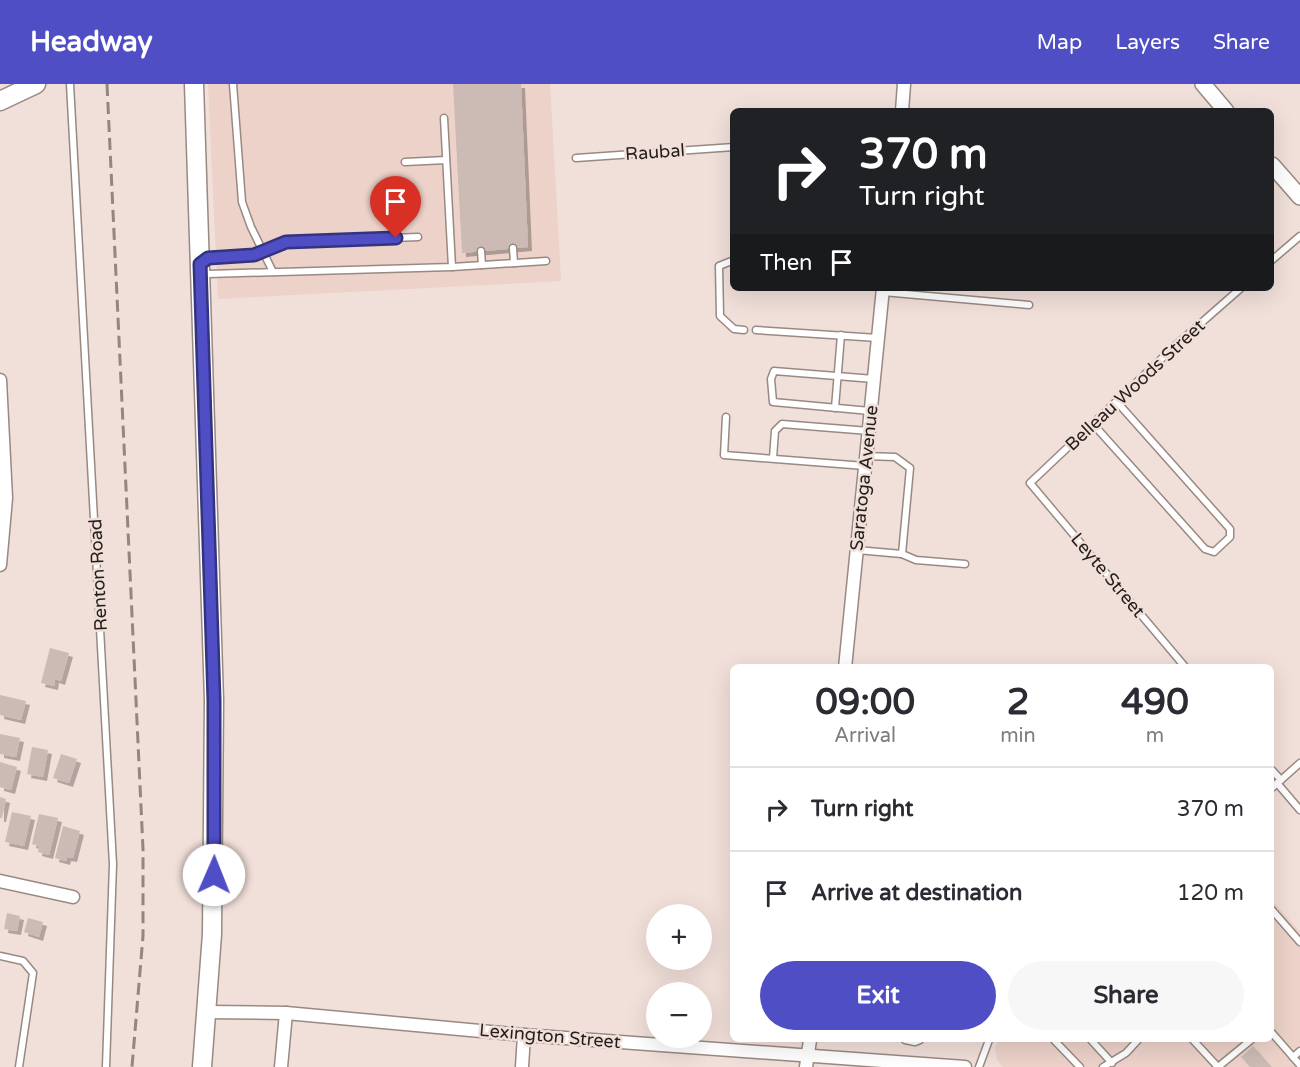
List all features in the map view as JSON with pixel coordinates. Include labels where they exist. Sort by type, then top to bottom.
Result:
[{"type":"main road","points":[[0,101],[36,84]]},
{"type":"main road","points":[[194,84],[214,700],[214,856],[207,1012],[202,1067]]},
{"type":"street","points":[[902,108],[904,84]]},
{"type":"street","points":[[1203,84],[1223,108]]},
{"type":"street","points":[[1274,167],[1300,197]]},
{"type":"street","name":"Saratoga Avenue","points":[[845,664],[883,291]]},
{"type":"street","points":[[0,380],[2,445],[0,565]]},
{"type":"street","points":[[0,881],[73,897]]},
{"type":"street","name":"Lexington Street","points":[[207,1012],[286,1013],[807,1062],[965,1067]]},
{"type":"street","points":[[281,1067],[286,1013]]},
{"type":"street","points":[[522,1067],[524,1035]]},
{"type":"street","points":[[807,1062],[810,1042]]},
{"type":"lane","name":"Renton Road","points":[[70,84],[113,864],[106,1067]]},
{"type":"lane","points":[[233,84],[240,195],[248,221],[273,272]]},
{"type":"lane","points":[[444,118],[452,267]]},
{"type":"lane","name":"Raubal","points":[[576,158],[730,147]]},
{"type":"lane","points":[[405,162],[447,160]]},
{"type":"lane","points":[[1274,259],[1300,236]]},
{"type":"lane","points":[[418,237],[286,242],[248,256],[208,258],[200,264],[208,274],[452,267],[546,261]]},
{"type":"lane","points":[[513,248],[514,263]]},
{"type":"lane","points":[[481,251],[482,265]]},
{"type":"lane","points":[[730,260],[718,266],[720,316],[734,328],[744,330]]},
{"type":"lane","points":[[893,291],[1029,305]]},
{"type":"lane","name":"Belleau Woods Street","points":[[1030,483],[1238,291]]},
{"type":"lane","points":[[756,330],[878,338]]},
{"type":"lane","points":[[835,408],[841,335]]},
{"type":"lane","points":[[872,411],[773,402],[771,380],[774,371],[874,380]]},
{"type":"lane","points":[[1093,424],[1204,549],[1214,552],[1230,537],[1230,529],[1117,402]]},
{"type":"lane","points":[[726,417],[724,455],[866,461],[895,457],[910,468],[902,554]]},
{"type":"lane","points":[[773,458],[775,431],[782,424],[869,431]]},
{"type":"lane","name":"Leyte Street","points":[[1030,483],[1183,664]]},
{"type":"lane","points":[[857,550],[902,554],[916,560],[965,564]]},
{"type":"lane","points":[[1300,764],[1277,784],[1300,810]]},
{"type":"lane","points":[[1274,912],[1300,942]]},
{"type":"lane","points":[[0,956],[23,960],[33,973],[19,1067]]},
{"type":"lane","points":[[1274,1035],[1300,1065]]},
{"type":"lane","points":[[980,1067],[988,1042]]},
{"type":"lane","points":[[1056,1042],[1080,1067]]},
{"type":"lane","points":[[1093,1042],[1113,1063]]},
{"type":"lane","points":[[1103,1067],[1113,1063],[1134,1042]]},
{"type":"lane","points":[[1195,1042],[1218,1067],[1249,1042]]},
{"type":"lane","points":[[1293,1057],[1300,1051]]},
{"type":"shaded area","points":[[208,84],[550,84],[561,281],[218,299]]},
{"type":"shaded area","points":[[1274,902],[1300,932],[1300,1067],[1003,1067],[997,1060],[995,1049],[997,1042],[1274,1042]]},
{"type":"building","points":[[453,84],[521,84],[528,247],[462,253]]},
{"type":"building","points":[[50,648],[69,653],[61,681],[55,679],[54,686],[41,683]]},
{"type":"building","points":[[0,695],[26,701],[21,720],[0,715]]},
{"type":"building","points":[[0,734],[20,738],[16,757],[0,754]]},
{"type":"building","points":[[32,747],[48,750],[43,777],[27,774]]},
{"type":"building","points":[[61,754],[77,759],[69,783],[53,778]]},
{"type":"building","points":[[0,762],[17,767],[11,790],[0,787]]},
{"type":"building","points":[[0,797],[6,799],[2,818],[0,818]]},
{"type":"building","points":[[12,812],[31,816],[24,846],[5,842]]},
{"type":"building","points":[[39,814],[58,818],[49,855],[38,852],[39,846],[32,844]]},
{"type":"building","points":[[63,826],[80,831],[73,858],[67,857],[66,861],[55,858]]},
{"type":"building","points":[[7,913],[20,916],[17,931],[4,929]]},
{"type":"building","points":[[28,918],[43,922],[39,937],[24,932]]},
{"type":"building","points":[[1253,1046],[1271,1067],[1250,1067],[1241,1057]]},
{"type":"railway","points":[[107,84],[143,849],[143,936],[132,1067]]},
{"type":"route","points":[[214,875],[214,700],[200,264],[208,258],[254,255],[286,242],[396,238]]}]
